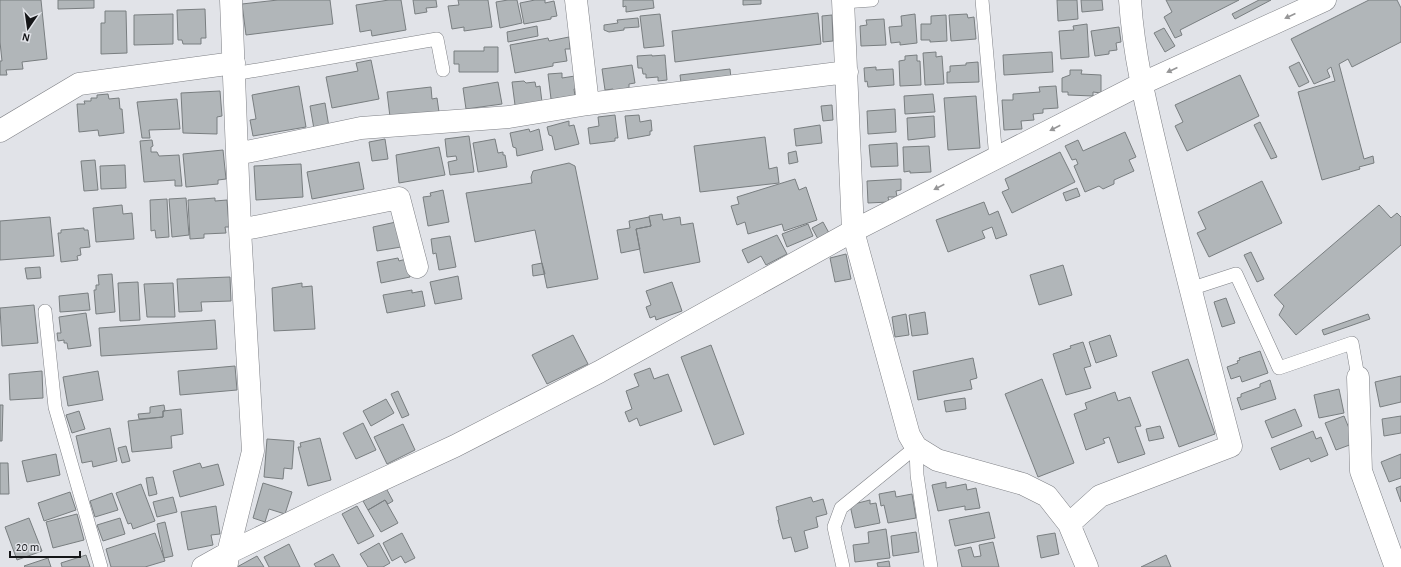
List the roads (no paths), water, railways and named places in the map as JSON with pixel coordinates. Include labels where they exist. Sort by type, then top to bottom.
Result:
[{"type":"street","points":[[227,560],[253,451],[240,230],[231,0]]},
{"type":"street","points":[[576,0],[588,104]]},
{"type":"street","points":[[1069,524],[1100,496],[1231,446],[1190,289],[1141,84],[1132,28],[1130,0]]},
{"type":"street","points":[[203,567],[227,560],[599,372],[853,231],[1141,84],[1325,0]]},
{"type":"street","points":[[843,1],[853,231],[909,434],[916,447],[937,460],[1023,484],[1047,496],[1069,524],[1087,567]]},
{"type":"street","points":[[0,131],[79,84],[234,68]]},
{"type":"street","points":[[237,154],[361,128],[509,117],[588,104],[847,72]]},
{"type":"street","points":[[240,230],[400,198],[418,267]]},
{"type":"street","points":[[1358,377],[1361,471],[1396,565]]},
{"type":"lane","points":[[843,1],[872,0]]},
{"type":"lane","points":[[982,0],[996,159]]},
{"type":"lane","points":[[234,68],[437,39],[443,70]]},
{"type":"lane","points":[[1190,289],[1236,274],[1279,368],[1352,343],[1358,377]]},
{"type":"lane","points":[[45,312],[55,407],[101,567]]},
{"type":"lane","points":[[843,567],[834,527],[842,508],[916,447]]},
{"type":"lane","points":[[916,447],[916,475],[931,567]]}]
